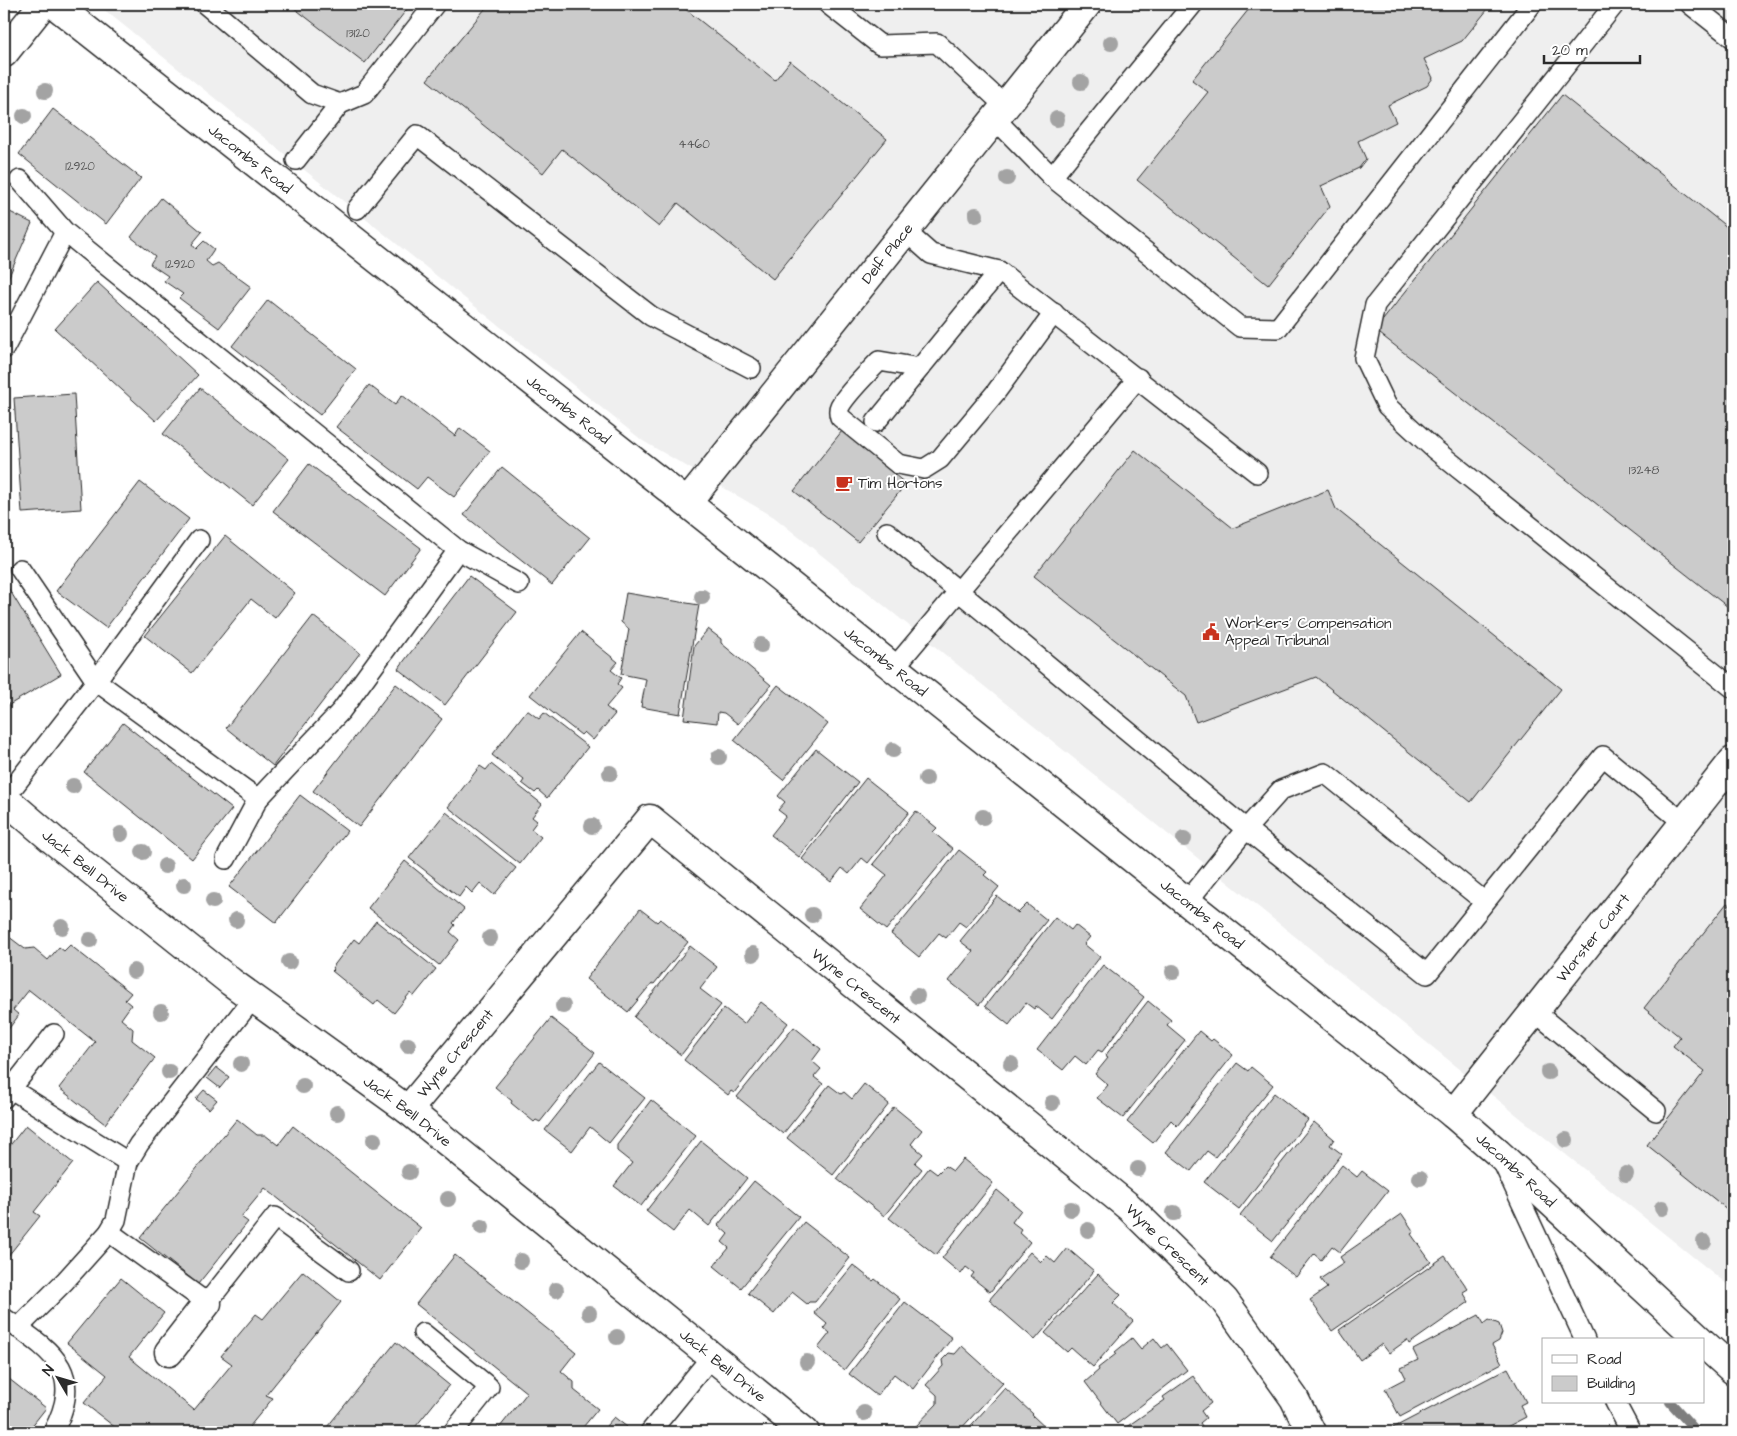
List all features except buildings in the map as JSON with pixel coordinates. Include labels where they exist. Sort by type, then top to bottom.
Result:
[{"type":"street","points":[[4,53],[42,4]]},
{"type":"street","name":"Jacombs Road","points":[[54,4],[687,503],[1453,1114],[1498,1153],[1698,1338]]},
{"type":"street","name":"Delf Place","points":[[687,503],[1087,4]]},
{"type":"street","name":"Worster Court","points":[[1453,1114],[1733,762]]},
{"type":"street","name":"Jack Bell Drive","points":[[4,798],[223,976],[408,1110],[805,1432]]},
{"type":"street","name":"Wyne Crescent","points":[[408,1110],[650,819],[1128,1207],[1224,1300],[1294,1398],[1311,1432]]},
{"type":"street","points":[[169,1352],[207,1303]]},
{"type":"street","points":[[1704,1344],[1733,1370]]},
{"type":"lane","points":[[205,4],[312,94],[340,104]]},
{"type":"lane","points":[[296,160],[340,104],[364,94],[435,4]]},
{"type":"lane","points":[[828,4],[880,45],[937,43],[1000,112],[1052,177],[1240,327],[1278,328],[1532,4]]},
{"type":"lane","points":[[1052,177],[1193,4]]},
{"type":"lane","points":[[1615,4],[1375,305],[1364,358],[1388,406],[1434,450],[1733,688]]},
{"type":"lane","points":[[1690,4],[1733,38]]},
{"type":"lane","points":[[357,209],[417,135],[651,316],[751,368]]},
{"type":"lane","points":[[20,180],[65,232],[458,550],[519,584]]},
{"type":"lane","points":[[905,231],[931,254],[999,271],[1257,473]]},
{"type":"lane","points":[[4,349],[65,232]]},
{"type":"lane","points":[[876,422],[999,271]]},
{"type":"lane","points":[[920,368],[879,361],[840,406],[839,412],[840,418],[898,464],[924,469],[940,459],[996,392],[1054,313]]},
{"type":"lane","points":[[894,668],[1138,378]]},
{"type":"lane","points":[[888,532],[1246,829],[1427,974],[1603,756],[1684,823]]},
{"type":"lane","points":[[4,798],[96,681],[199,540]]},
{"type":"lane","points":[[226,859],[258,799],[341,711],[458,550]]},
{"type":"lane","points":[[20,568],[96,681],[258,799]]},
{"type":"lane","points":[[1187,902],[1246,829],[1281,790],[1326,773],[1485,902]]},
{"type":"lane","points":[[53,1432],[62,1416],[67,1394],[61,1367],[50,1353],[11,1323],[65,1281],[109,1232],[116,1220],[128,1162],[139,1144],[254,997]]},
{"type":"lane","points":[[1535,1012],[1656,1111]]},
{"type":"lane","points":[[54,1034],[8,1093],[128,1162]]},
{"type":"lane","points":[[1498,1153],[1584,1338]]},
{"type":"lane","points":[[109,1232],[207,1303],[275,1216],[349,1271]]},
{"type":"lane","points":[[423,1334],[489,1387],[452,1432]]},
{"type":"lane","points":[[650,1432],[712,1356]]},
{"type":"lane","points":[[1616,1404],[1631,1432]]},
{"type":"shaded area","points":[[97,4],[1733,4],[1733,1289],[774,517],[643,441]]},
{"type":"waterway","points":[[1672,1404],[1697,1432]]},
{"type":"place","name":"Tim Hortons","points":[[844,483]]},
{"type":"place","name":"Workers' Compensation Appeal Tribunal","points":[[1211,632]]}]
